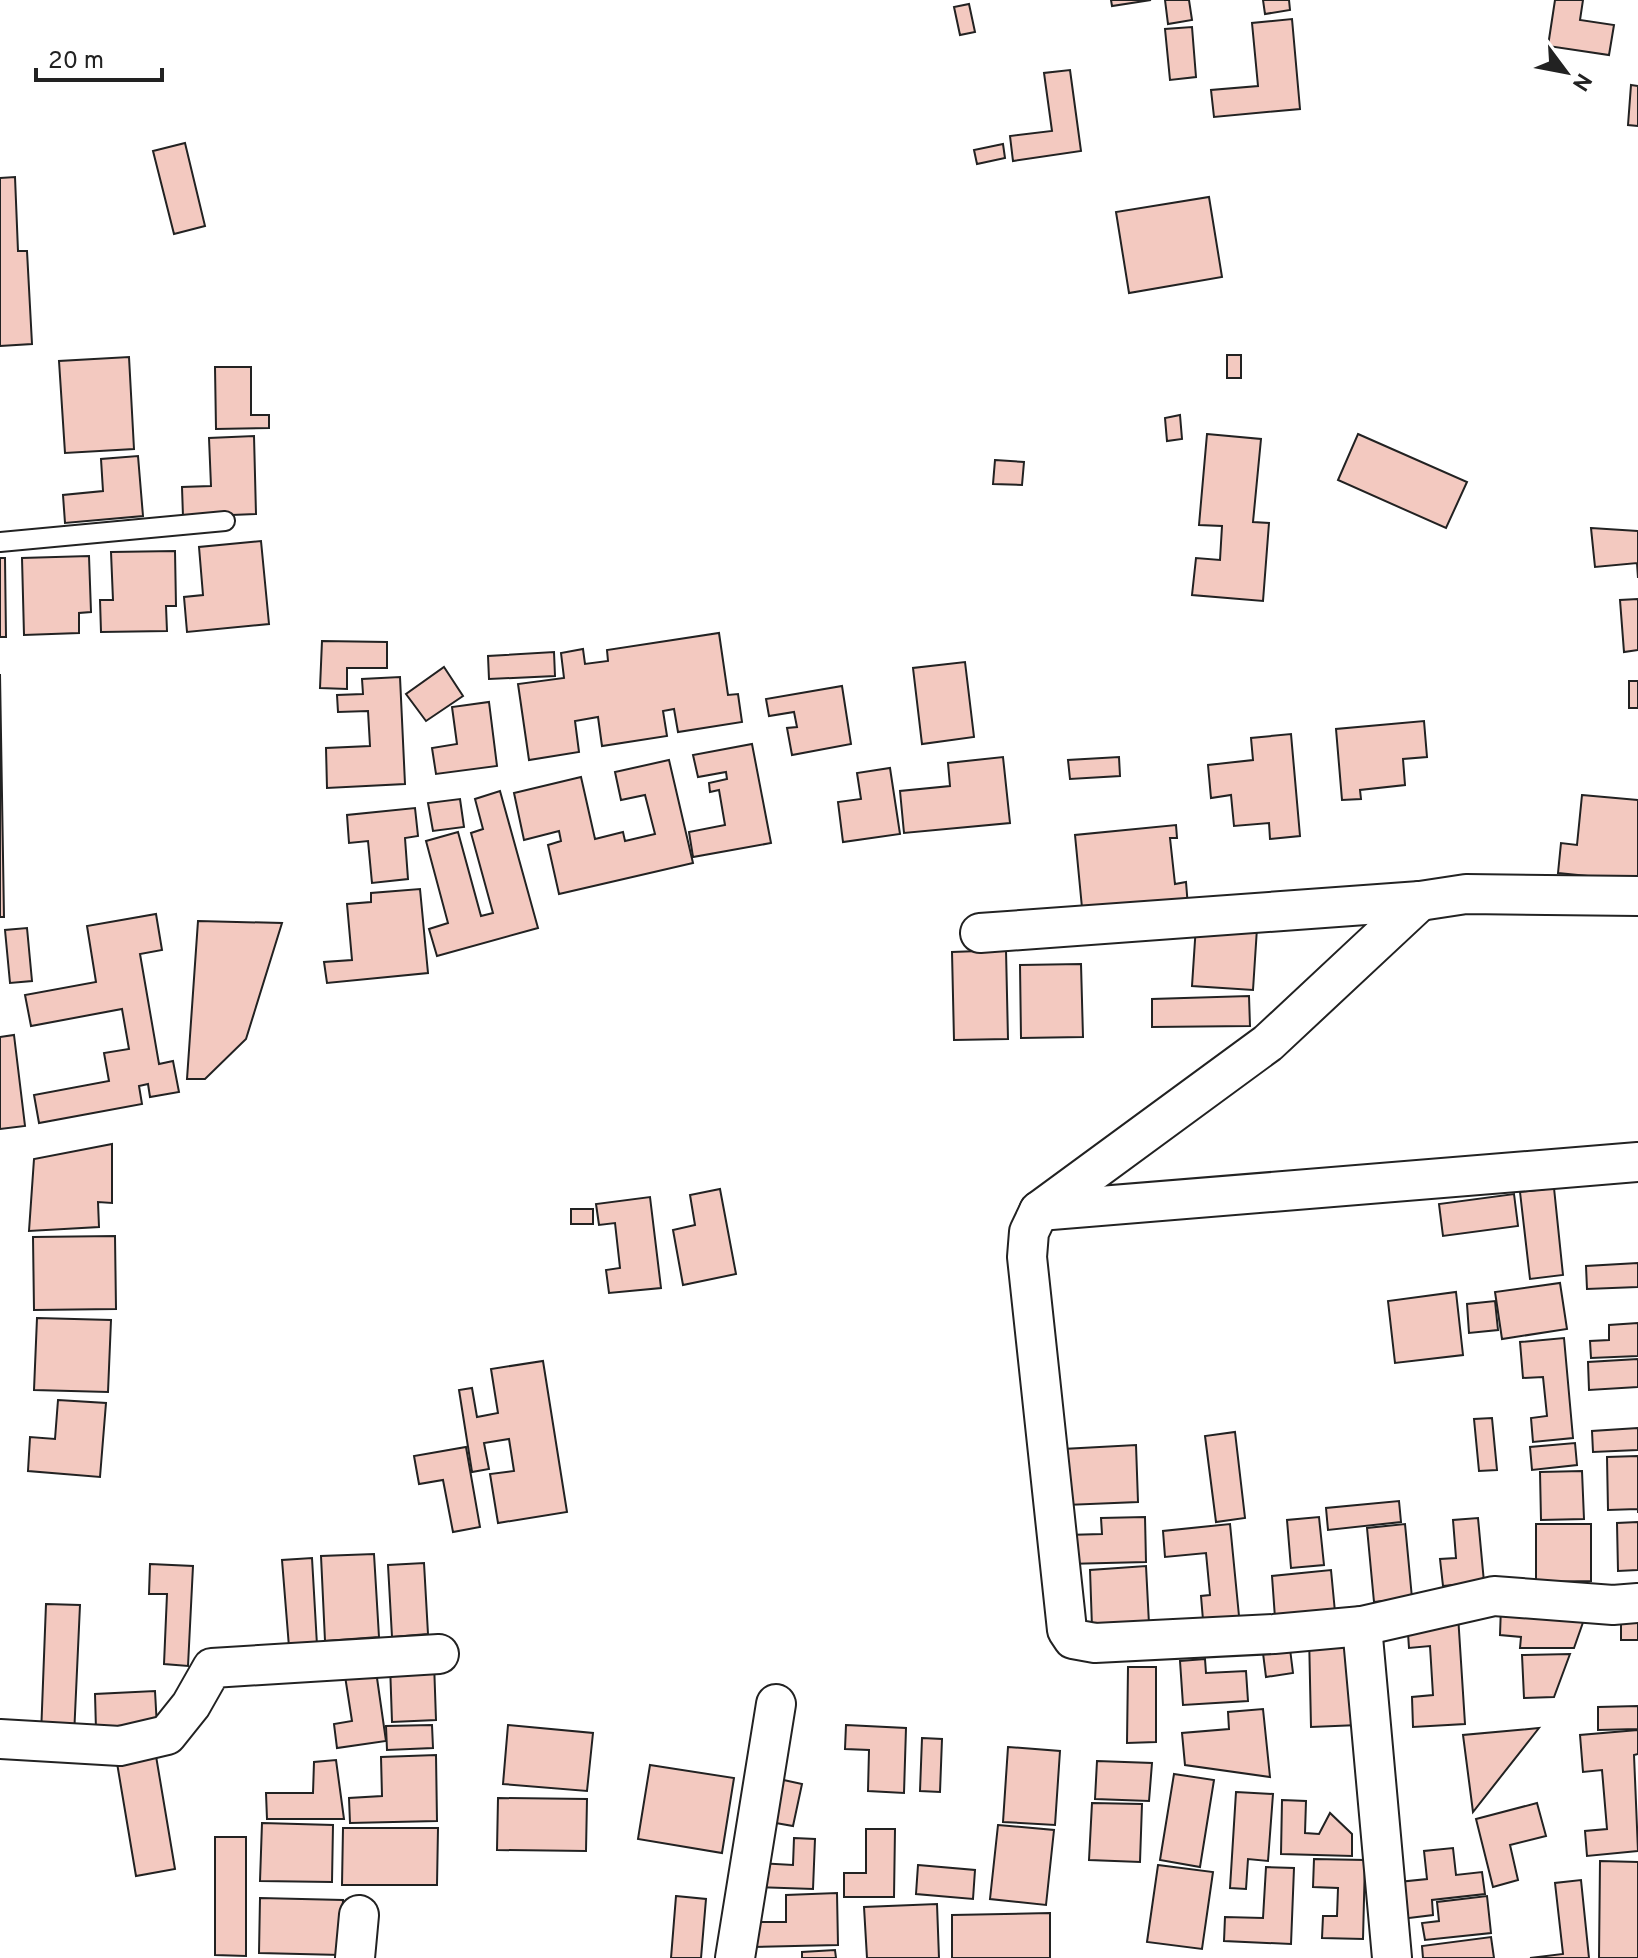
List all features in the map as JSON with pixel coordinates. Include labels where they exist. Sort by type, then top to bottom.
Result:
[{"type":"street","points":[[980,933],[1420,901],[1466,894],[1638,896]]},
{"type":"street","points":[[1420,901],[1268,1043],[1039,1211],[1029,1232],[1027,1257],[1067,1630],[1073,1639],[1095,1643],[1362,1626],[1494,1596],[1613,1605],[1638,1603]]},
{"type":"street","points":[[1039,1211],[1638,1162]]},
{"type":"street","points":[[1362,1626],[1392,1958]]},
{"type":"street","points":[[0,1739],[120,1746],[167,1735],[191,1705],[212,1668],[439,1654]]},
{"type":"street","points":[[735,1958],[776,1704]]},
{"type":"street","points":[[355,1958],[359,1915]]},
{"type":"lane","points":[[0,542],[225,521]]},
{"type":"building","points":[[1111,0],[1151,0],[1112,6]]},
{"type":"building","points":[[1165,0],[1189,0],[1192,20],[1168,24]]},
{"type":"building","points":[[1263,0],[1289,0],[1290,10],[1265,14]]},
{"type":"building","points":[[1555,0],[1583,0],[1580,20],[1614,25],[1609,55],[1548,46]]},
{"type":"building","points":[[969,4],[975,32],[960,35],[954,7]]},
{"type":"building","points":[[1292,19],[1300,109],[1214,117],[1211,90],[1258,86],[1252,23]]},
{"type":"building","points":[[1192,27],[1196,77],[1170,80],[1165,29]]},
{"type":"building","points":[[1070,70],[1081,151],[1013,161],[1010,136],[1052,131],[1044,73]]},
{"type":"building","points":[[1631,85],[1638,86],[1638,126],[1628,125]]},
{"type":"building","points":[[185,143],[205,226],[174,234],[153,151]]},
{"type":"building","points":[[1003,144],[1005,158],[977,164],[974,150]]},
{"type":"building","points":[[15,177],[18,251],[27,251],[32,344],[0,346],[0,178]]},
{"type":"building","points":[[1209,197],[1222,277],[1129,293],[1116,212]]},
{"type":"building","points":[[1227,355],[1241,355],[1241,378],[1227,378]]},
{"type":"building","points":[[129,357],[134,449],[65,453],[59,361]]},
{"type":"building","points":[[215,367],[251,367],[251,415],[269,415],[269,428],[216,429]]},
{"type":"building","points":[[1180,415],[1182,439],[1167,441],[1165,418]]},
{"type":"building","points":[[1207,434],[1261,439],[1253,522],[1269,523],[1263,601],[1192,595],[1196,558],[1220,560],[1222,526],[1199,525]]},
{"type":"building","points":[[1358,434],[1467,482],[1446,528],[1338,480]]},
{"type":"building","points":[[254,436],[256,514],[183,517],[182,487],[211,486],[209,438]]},
{"type":"building","points":[[138,456],[143,516],[65,523],[63,495],[103,491],[101,459]]},
{"type":"building","points":[[995,460],[1024,462],[1022,485],[993,484]]},
{"type":"building","points":[[1591,528],[1638,531],[1638,578],[1637,563],[1595,567]]},
{"type":"building","points":[[261,541],[269,624],[187,632],[184,597],[203,595],[199,547]]},
{"type":"building","points":[[175,551],[176,606],[166,606],[167,631],[101,632],[100,600],[113,600],[111,552]]},
{"type":"building","points":[[89,556],[91,612],[79,613],[79,633],[24,635],[22,558]]},
{"type":"building","points":[[0,558],[5,558],[6,637],[0,637]]},
{"type":"building","points":[[1638,599],[1638,650],[1624,652],[1620,600]]},
{"type":"building","points":[[719,633],[728,695],[738,694],[742,722],[678,732],[674,709],[663,711],[667,736],[602,746],[598,717],[575,721],[579,752],[529,760],[518,684],[564,678],[561,653],[583,649],[585,664],[608,661],[607,650]]},
{"type":"building","points":[[322,641],[387,642],[387,668],[347,668],[347,689],[320,688]]},
{"type":"building","points":[[554,652],[555,676],[489,679],[488,656]]},
{"type":"building","points":[[965,662],[974,737],[922,744],[913,668]]},
{"type":"building","points":[[444,667],[463,696],[426,721],[406,694]]},
{"type":"building","points":[[0,674],[4,917],[0,917]]},
{"type":"building","points":[[400,677],[405,784],[327,788],[326,748],[370,746],[368,711],[338,712],[337,695],[363,694],[362,679]]},
{"type":"building","points":[[1629,681],[1638,681],[1638,708],[1629,708]]},
{"type":"building","points":[[842,686],[851,744],[792,755],[787,728],[797,727],[794,712],[769,716],[766,699]]},
{"type":"building","points":[[489,702],[497,766],[436,774],[432,748],[457,744],[452,707]]},
{"type":"building","points":[[1424,721],[1427,757],[1403,759],[1405,785],[1360,790],[1361,799],[1342,800],[1336,729]]},
{"type":"building","points":[[1291,734],[1300,836],[1270,839],[1269,823],[1234,826],[1231,795],[1211,798],[1208,765],[1253,760],[1251,738]]},
{"type":"building","points":[[752,744],[771,843],[693,857],[689,832],[725,825],[719,790],[710,792],[709,783],[727,779],[726,772],[698,777],[693,755]]},
{"type":"building","points":[[1003,757],[1010,823],[904,833],[900,791],[950,786],[948,763]]},
{"type":"building","points":[[1119,757],[1120,776],[1070,779],[1068,760]]},
{"type":"building","points":[[669,760],[693,863],[559,894],[548,845],[561,841],[559,831],[524,840],[514,793],[581,777],[595,839],[623,832],[625,841],[655,834],[645,795],[621,800],[615,772]]},
{"type":"building","points":[[890,768],[900,834],[843,842],[838,802],[861,799],[857,773]]},
{"type":"building","points":[[500,791],[538,928],[437,956],[429,929],[448,923],[426,841],[458,832],[481,916],[493,913],[471,833],[483,829],[475,799]]},
{"type":"building","points":[[1582,795],[1638,800],[1638,881],[1558,873],[1561,843],[1577,845]]},
{"type":"building","points":[[460,799],[464,827],[433,831],[428,803]]},
{"type":"building","points":[[415,808],[418,836],[405,838],[408,879],[372,883],[368,841],[349,843],[347,815]]},
{"type":"building","points":[[1176,825],[1177,838],[1170,838],[1175,884],[1186,882],[1188,907],[1083,918],[1075,835]]},
{"type":"building","points":[[420,889],[428,973],[327,983],[324,962],[352,960],[347,904],[371,902],[371,893]]},
{"type":"building","points":[[156,914],[162,950],[140,954],[159,1064],[173,1061],[179,1092],[150,1097],[148,1084],[139,1086],[142,1104],[39,1123],[34,1095],[109,1081],[104,1053],[129,1049],[122,1009],[31,1026],[25,995],[96,982],[87,926]]},
{"type":"building","points":[[198,921],[282,923],[246,1039],[205,1079],[187,1079]]},
{"type":"building","points":[[1196,925],[1257,928],[1253,990],[1192,986]]},
{"type":"building","points":[[27,928],[32,981],[10,983],[5,930]]},
{"type":"building","points":[[1006,950],[1008,1039],[954,1040],[952,952]]},
{"type":"building","points":[[1081,964],[1083,1037],[1021,1038],[1020,965]]},
{"type":"building","points":[[1249,996],[1250,1026],[1152,1027],[1152,999]]},
{"type":"building","points":[[14,1035],[25,1126],[0,1129],[0,1037]]},
{"type":"building","points":[[112,1144],[112,1203],[98,1202],[99,1227],[29,1231],[34,1159]]},
{"type":"building","points":[[1554,1188],[1563,1275],[1530,1279],[1520,1192]]},
{"type":"building","points":[[720,1189],[736,1274],[683,1285],[673,1230],[695,1225],[690,1195]]},
{"type":"building","points":[[1514,1194],[1518,1226],[1443,1236],[1439,1204]]},
{"type":"building","points":[[650,1197],[661,1288],[609,1293],[606,1270],[620,1268],[615,1223],[599,1225],[596,1204]]},
{"type":"building","points":[[571,1209],[593,1209],[593,1224],[571,1224]]},
{"type":"building","points":[[115,1236],[116,1309],[34,1310],[33,1237]]},
{"type":"building","points":[[1638,1263],[1638,1287],[1587,1289],[1586,1266]]},
{"type":"building","points":[[1560,1283],[1567,1329],[1502,1339],[1495,1292]]},
{"type":"building","points":[[1456,1292],[1463,1355],[1395,1363],[1388,1301]]},
{"type":"building","points":[[1495,1301],[1498,1330],[1469,1333],[1467,1304]]},
{"type":"building","points":[[37,1318],[111,1320],[108,1392],[34,1390]]},
{"type":"building","points":[[1638,1323],[1638,1356],[1591,1358],[1590,1341],[1609,1340],[1609,1325]]},
{"type":"building","points":[[1564,1338],[1573,1438],[1533,1442],[1531,1418],[1547,1416],[1543,1377],[1523,1378],[1520,1342]]},
{"type":"building","points":[[1638,1359],[1638,1387],[1589,1390],[1588,1362]]},
{"type":"building","points":[[543,1361],[567,1512],[498,1523],[490,1474],[514,1471],[509,1439],[484,1443],[489,1469],[472,1472],[459,1390],[472,1388],[477,1417],[498,1413],[491,1369]]},
{"type":"building","points":[[58,1400],[106,1403],[100,1477],[28,1471],[30,1437],[55,1439]]},
{"type":"building","points":[[1492,1418],[1497,1470],[1479,1471],[1474,1419]]},
{"type":"building","points":[[1638,1428],[1638,1450],[1593,1452],[1592,1431]]},
{"type":"building","points":[[1235,1432],[1245,1518],[1216,1522],[1205,1436]]},
{"type":"building","points":[[1575,1443],[1577,1465],[1532,1470],[1530,1447]]},
{"type":"building","points":[[1136,1445],[1138,1502],[1066,1505],[1063,1449]]},
{"type":"building","points":[[466,1447],[480,1527],[453,1532],[443,1480],[419,1484],[414,1456]]},
{"type":"building","points":[[1638,1456],[1638,1509],[1608,1510],[1607,1457]]},
{"type":"building","points":[[1582,1471],[1584,1519],[1541,1520],[1540,1472]]},
{"type":"building","points":[[1399,1501],[1401,1522],[1328,1530],[1326,1508]]},
{"type":"building","points":[[1145,1517],[1146,1562],[1066,1564],[1066,1535],[1102,1534],[1101,1518]]},
{"type":"building","points":[[1319,1517],[1324,1565],[1291,1568],[1287,1520]]},
{"type":"building","points":[[1478,1518],[1484,1582],[1443,1586],[1440,1559],[1456,1558],[1453,1520]]},
{"type":"building","points":[[1638,1522],[1638,1570],[1618,1571],[1617,1523]]},
{"type":"building","points":[[1230,1524],[1239,1616],[1203,1620],[1201,1596],[1210,1595],[1206,1553],[1165,1557],[1163,1531]]},
{"type":"building","points":[[1405,1524],[1412,1598],[1374,1602],[1367,1528]]},
{"type":"building","points":[[1536,1524],[1591,1524],[1591,1581],[1536,1582]]},
{"type":"building","points":[[374,1554],[379,1637],[325,1641],[321,1556]]},
{"type":"building","points":[[312,1558],[317,1645],[289,1647],[282,1560]]},
{"type":"building","points":[[424,1563],[428,1634],[392,1637],[388,1565]]},
{"type":"building","points":[[150,1564],[193,1566],[188,1666],[164,1664],[167,1594],[149,1594]]},
{"type":"building","points":[[1146,1566],[1149,1624],[1092,1627],[1090,1570]]},
{"type":"building","points":[[1331,1570],[1335,1612],[1275,1618],[1272,1576]]},
{"type":"building","points":[[46,1604],[80,1605],[74,1736],[41,1735]]},
{"type":"building","points":[[1501,1606],[1587,1611],[1574,1648],[1520,1648],[1521,1637],[1500,1635]]},
{"type":"building","points":[[1458,1615],[1465,1724],[1413,1727],[1412,1697],[1433,1695],[1430,1646],[1409,1648],[1407,1619]]},
{"type":"building","points":[[1621,1617],[1638,1617],[1638,1640],[1621,1640]]},
{"type":"building","points":[[1357,1632],[1359,1725],[1311,1727],[1309,1634]]},
{"type":"building","points":[[1289,1641],[1293,1673],[1266,1677],[1262,1645]]},
{"type":"building","points":[[1570,1654],[1554,1697],[1524,1698],[1522,1655]]},
{"type":"building","points":[[1205,1659],[1206,1673],[1246,1671],[1248,1701],[1183,1705],[1180,1661]]},
{"type":"building","points":[[434,1662],[436,1720],[392,1722],[390,1664]]},
{"type":"building","points":[[1128,1667],[1156,1667],[1156,1742],[1127,1743]]},
{"type":"building","points":[[376,1671],[386,1741],[337,1748],[334,1724],[352,1721],[345,1676]]},
{"type":"building","points":[[155,1691],[157,1727],[96,1730],[95,1694]]},
{"type":"building","points":[[1638,1706],[1638,1729],[1598,1730],[1598,1707]]},
{"type":"building","points":[[1263,1709],[1270,1777],[1185,1765],[1182,1733],[1229,1729],[1228,1712]]},
{"type":"building","points":[[432,1725],[433,1748],[387,1750],[386,1726]]},
{"type":"building","points":[[508,1725],[593,1733],[587,1791],[503,1784]]},
{"type":"building","points":[[846,1725],[906,1728],[904,1793],[868,1791],[869,1750],[845,1749]]},
{"type":"building","points":[[1539,1728],[1473,1812],[1463,1735]]},
{"type":"building","points":[[1638,1730],[1638,1754],[1634,1755],[1638,1851],[1587,1856],[1585,1831],[1607,1829],[1602,1770],[1583,1772],[1580,1735]]},
{"type":"building","points":[[922,1738],[942,1739],[940,1792],[920,1791]]},
{"type":"building","points":[[1008,1747],[1060,1751],[1055,1825],[1003,1822]]},
{"type":"building","points":[[155,1750],[175,1869],[136,1876],[116,1757]]},
{"type":"building","points":[[436,1755],[437,1821],[350,1823],[349,1798],[382,1796],[381,1757]]},
{"type":"building","points":[[336,1760],[344,1819],[267,1819],[266,1793],[313,1793],[314,1762]]},
{"type":"building","points":[[1097,1761],[1152,1763],[1149,1801],[1095,1799]]},
{"type":"building","points":[[650,1765],[734,1778],[722,1853],[638,1839]]},
{"type":"building","points":[[1174,1774],[1214,1780],[1200,1867],[1160,1860]]},
{"type":"building","points":[[779,1779],[802,1784],[793,1826],[770,1822]]},
{"type":"building","points":[[1236,1792],[1273,1794],[1268,1861],[1248,1859],[1246,1889],[1230,1888]]},
{"type":"building","points":[[498,1798],[587,1799],[586,1851],[497,1850]]},
{"type":"building","points":[[1282,1800],[1306,1801],[1305,1833],[1319,1834],[1330,1813],[1352,1834],[1352,1856],[1281,1854]]},
{"type":"building","points":[[1092,1803],[1142,1804],[1140,1862],[1089,1860]]},
{"type":"building","points":[[1537,1803],[1546,1836],[1510,1845],[1518,1880],[1493,1887],[1476,1819]]},
{"type":"building","points":[[262,1823],[333,1825],[332,1882],[260,1881]]},
{"type":"building","points":[[998,1825],[1054,1830],[1046,1905],[990,1899]]},
{"type":"building","points":[[343,1828],[438,1828],[437,1885],[342,1885]]},
{"type":"building","points":[[866,1829],[895,1829],[894,1897],[844,1897],[844,1873],[866,1873]]},
{"type":"building","points":[[215,1837],[246,1837],[246,1956],[215,1955]]},
{"type":"building","points":[[794,1838],[815,1839],[813,1889],[757,1887],[758,1863],[793,1865]]},
{"type":"building","points":[[1453,1848],[1456,1875],[1482,1872],[1485,1894],[1432,1900],[1433,1915],[1393,1920],[1389,1883],[1427,1879],[1424,1851]]},
{"type":"building","points":[[1314,1859],[1365,1860],[1363,1939],[1322,1938],[1323,1916],[1337,1916],[1338,1888],[1313,1887]]},
{"type":"building","points":[[1600,1861],[1638,1862],[1638,1958],[1599,1958]]},
{"type":"building","points":[[918,1865],[975,1870],[973,1899],[916,1894]]},
{"type":"building","points":[[1158,1865],[1213,1872],[1202,1949],[1147,1942]]},
{"type":"building","points":[[1266,1867],[1294,1868],[1291,1944],[1224,1941],[1225,1917],[1263,1918]]},
{"type":"building","points":[[1581,1880],[1589,1958],[1530,1958],[1563,1954],[1555,1883]]},
{"type":"building","points":[[837,1893],[838,1945],[750,1947],[750,1922],[786,1922],[786,1895]]},
{"type":"building","points":[[676,1896],[706,1899],[701,1958],[671,1958]]},
{"type":"building","points":[[1487,1896],[1491,1933],[1425,1940],[1422,1923],[1439,1921],[1437,1902]]},
{"type":"building","points":[[260,1898],[343,1900],[341,1955],[259,1953]]},
{"type":"building","points":[[937,1904],[939,1958],[867,1958],[864,1907]]},
{"type":"building","points":[[1050,1913],[1050,1958],[952,1958],[952,1915]]},
{"type":"building","points":[[1491,1937],[1494,1958],[1423,1958],[1422,1946]]},
{"type":"building","points":[[835,1950],[836,1958],[802,1958],[802,1952]]}]
